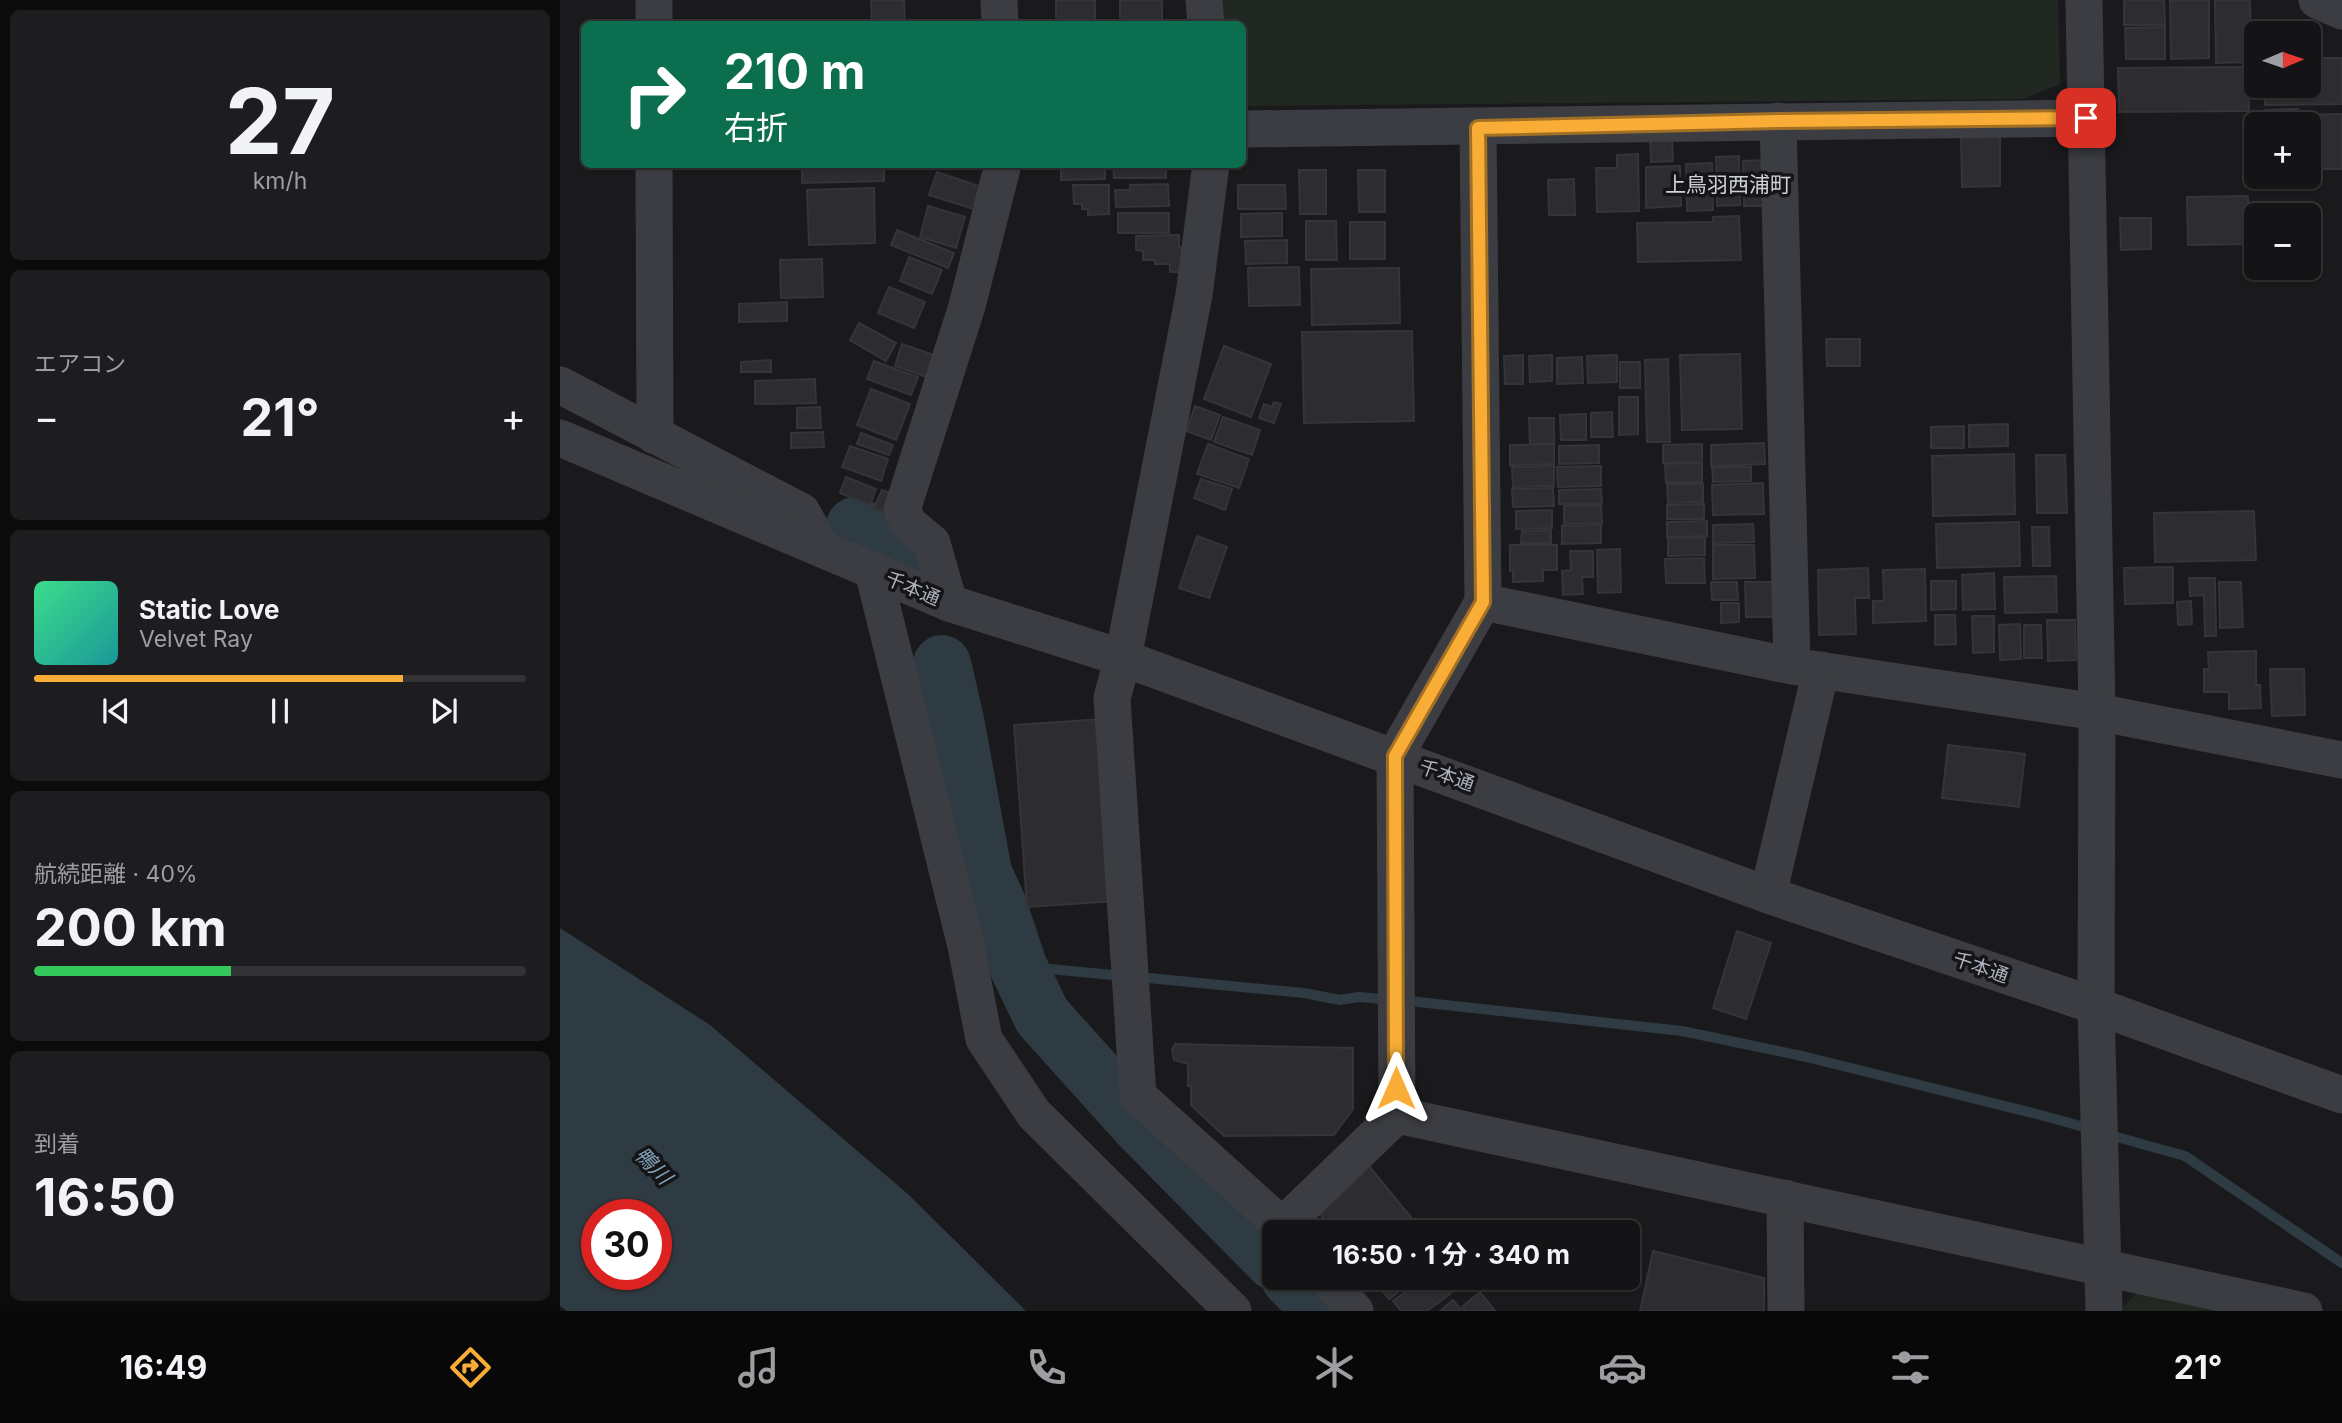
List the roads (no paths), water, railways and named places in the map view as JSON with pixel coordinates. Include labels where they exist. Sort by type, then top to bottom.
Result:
[{"type":"street","points":[[654,0],[654,21]]},
{"type":"street","points":[[999,0],[1000,21]]},
{"type":"street","points":[[1204,0],[1206,21]]},
{"type":"street","points":[[2084,0],[2097,712],[2096,1006],[2104,1311]]},
{"type":"street","points":[[2317,0],[2342,11]]},
{"type":"street","points":[[1246,129],[2086,118]]},
{"type":"street","points":[[1769,895],[1806,668],[1778,121]]},
{"type":"street","points":[[1295,1220],[1397,1115],[1395,756],[1483,602],[1478,128]]},
{"type":"street","points":[[654,168],[655,436]]},
{"type":"street","points":[[949,603],[932,543],[909,524],[902,510],[967,306],[1002,168]]},
{"type":"street","points":[[1210,168],[1194,296],[1123,658],[1112,698],[1138,1096],[1276,1220]]},
{"type":"street","points":[[560,385],[802,512],[822,549]]},
{"type":"street","name":"千本通","points":[[560,438],[949,603],[1123,658],[1769,895],[2096,1006],[2342,1095]]},
{"type":"street","points":[[873,571],[966,946],[984,1039],[1034,1114],[1233,1311]]},
{"type":"street","points":[[1483,602],[1806,668],[2097,712],[2342,760]]},
{"type":"street","points":[[1397,1115],[2304,1311]]},
{"type":"street","points":[[1786,1198],[1786,1311]]},
{"type":"street","points":[[1337,1290],[1355,1311]]},
{"type":"water","name":"鴨川","points":[[560,928],[710,1025],[909,1195],[1026,1311],[567,1311],[560,1306]]},
{"type":"waterway","points":[[855,526],[911,552]]},
{"type":"waterway","points":[[942,664],[983,873],[998,906],[1018,966],[1042,1016],[1141,1126],[1262,1249]]},
{"type":"waterway","points":[[1018,966],[1123,976]]},
{"type":"waterway","points":[[1138,977],[1304,993],[1340,1000],[1358,997],[1409,1001],[1682,1031],[1802,1056],[2091,1129]]},
{"type":"waterway","points":[[2106,1134],[2185,1156],[2342,1263]]},
{"type":"waterway","points":[[1302,1290],[1323,1311]]},
{"type":"district","name":"上鳥羽西浦町","points":[[1728,185]]}]
